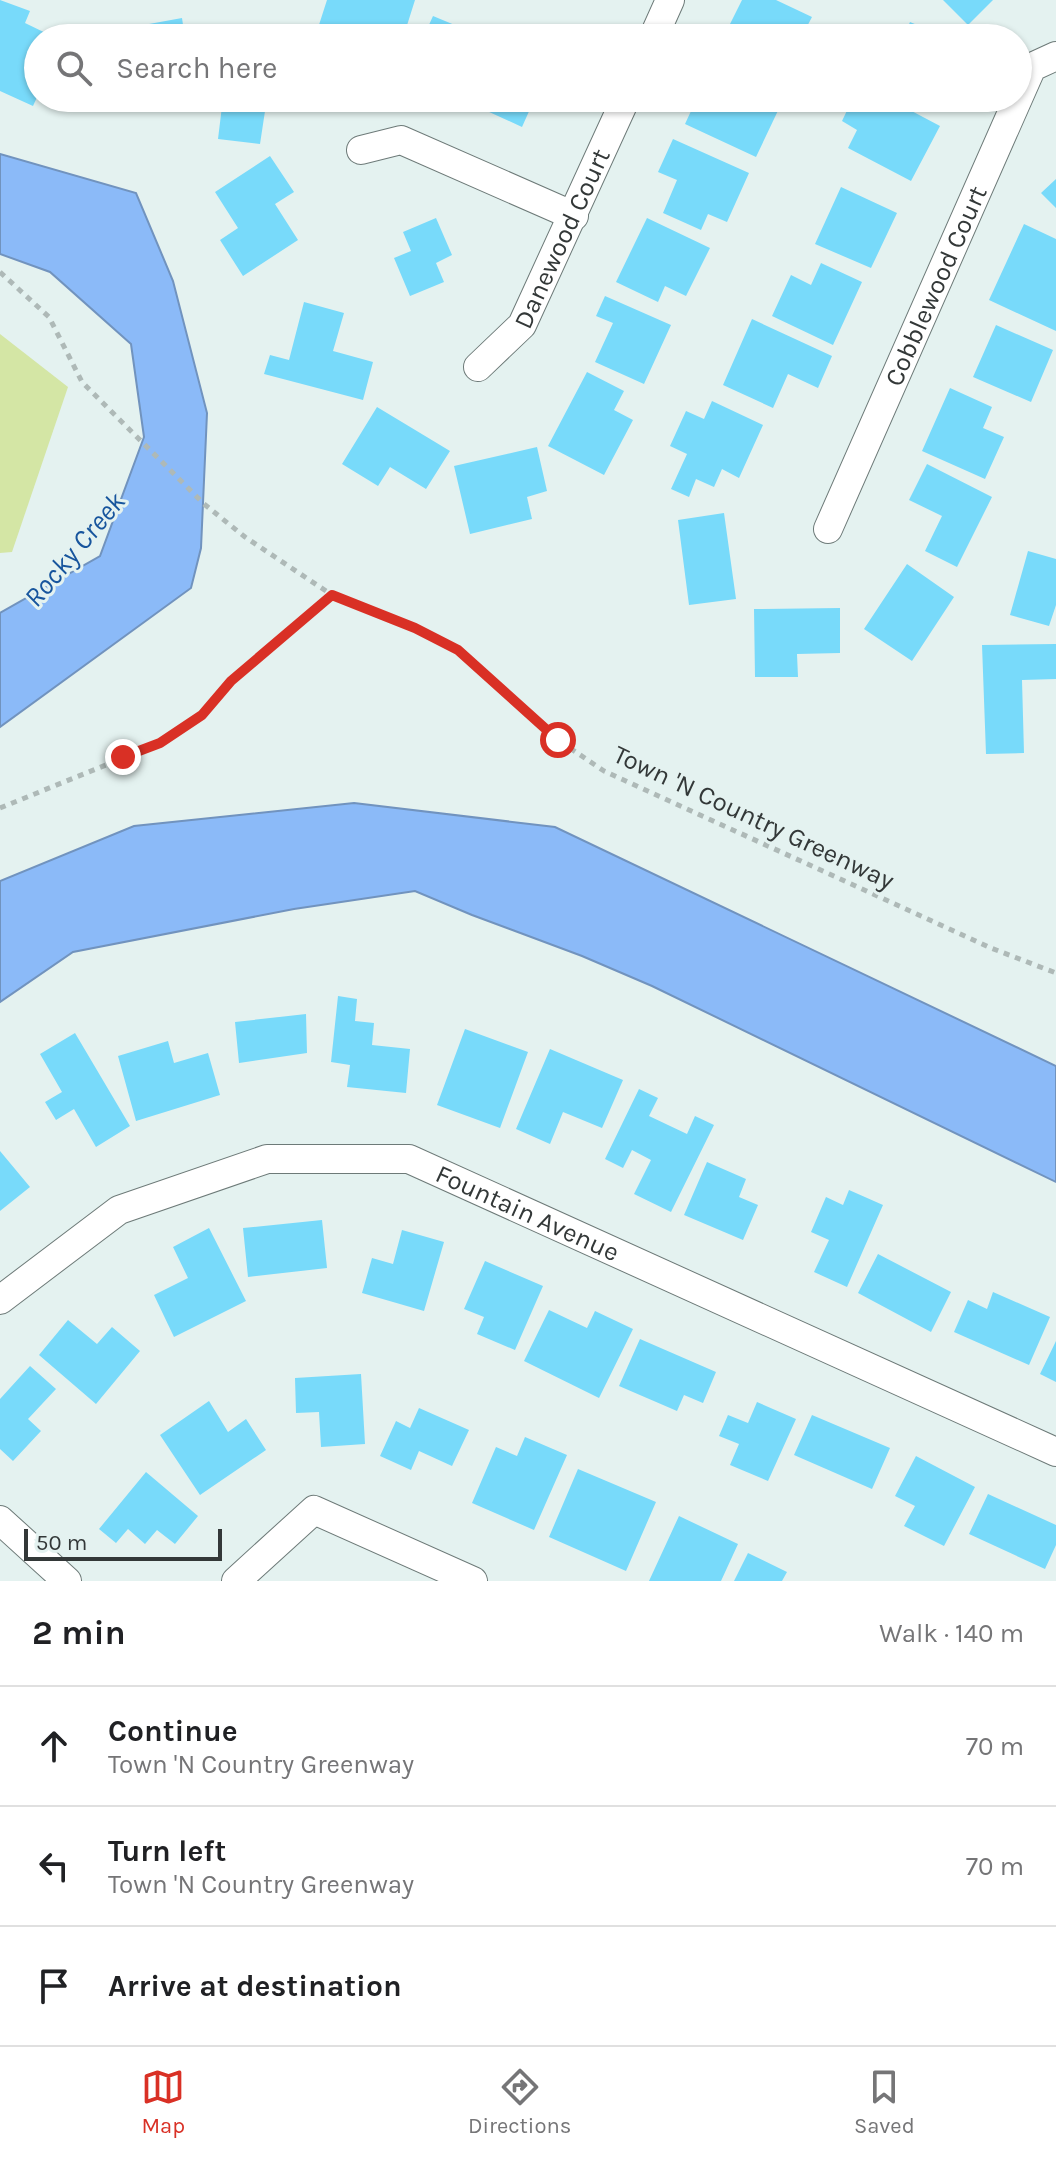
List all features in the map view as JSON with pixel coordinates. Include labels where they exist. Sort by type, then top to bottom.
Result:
[{"type":"street","points":[[659,24],[670,0]]},
{"type":"street","name":"Cobblewood Court","points":[[1032,67],[1056,56]]},
{"type":"street","name":"Danewood Court","points":[[478,367],[522,325],[620,112]]},
{"type":"street","name":"Cobblewood Court","points":[[828,529],[1012,112]]},
{"type":"street","points":[[361,150],[401,140],[574,216]]},
{"type":"street","name":"Fountain Avenue","points":[[0,1300],[119,1210],[267,1159],[409,1159],[1056,1452]]},
{"type":"street","points":[[236,1581],[314,1510],[473,1581]]},
{"type":"street","points":[[0,1520],[67,1581]]},
{"type":"path","name":"Town 'N Country Greenway","points":[[0,272],[49,317],[82,382],[204,504],[245,537],[332,595],[415,628],[458,650],[547,730],[604,771],[991,948],[1056,973]]},
{"type":"path","points":[[0,808],[160,743],[202,715],[231,681],[332,595]]},
{"type":"green space","points":[[0,334],[68,387],[12,552],[0,553]]},
{"type":"water","points":[[0,154],[136,193],[173,281],[207,413],[201,548],[191,588],[0,727],[0,613],[100,556],[144,437],[131,344],[50,272],[0,254]]},
{"type":"water","points":[[354,803],[555,827],[1056,1066],[1056,1182],[652,986],[415,891],[294,909],[73,952],[0,1002],[0,881],[134,826]]},
{"type":"building","points":[[0,0],[30,11],[27,24],[24,24],[24,102],[0,91]]},
{"type":"building","points":[[327,0],[415,0],[407,24],[319,24]]},
{"type":"building","points":[[742,0],[776,0],[812,17],[808,24],[730,24]]},
{"type":"building","points":[[943,0],[993,0],[969,24]]},
{"type":"building","points":[[433,16],[452,24],[429,24]]},
{"type":"building","points":[[182,18],[183,24],[149,24]]},
{"type":"building","points":[[221,112],[265,112],[260,144],[218,139]]},
{"type":"building","points":[[489,112],[529,112],[522,127]]},
{"type":"building","points":[[691,112],[777,112],[756,157],[685,124]]},
{"type":"building","points":[[846,112],[914,112],[940,126],[911,181],[848,148],[857,130],[842,121]]},
{"type":"building","points":[[673,139],[749,173],[727,222],[708,214],[701,230],[663,213],[677,180],[658,172]]},
{"type":"building","points":[[270,156],[294,192],[275,204],[298,240],[243,276],[220,240],[238,228],[215,192]]},
{"type":"building","points":[[1056,179],[1056,208],[1041,193]]},
{"type":"building","points":[[841,187],[897,213],[871,268],[815,244]]},
{"type":"building","points":[[436,218],[452,255],[436,263],[444,282],[410,296],[394,258],[411,251],[403,232]]},
{"type":"building","points":[[647,218],[710,248],[686,296],[665,286],[658,302],[616,282]]},
{"type":"building","points":[[1024,224],[1056,239],[1056,331],[989,300]]},
{"type":"building","points":[[821,263],[862,282],[833,345],[772,316],[791,275],[811,285]]},
{"type":"building","points":[[605,296],[671,325],[644,384],[595,362],[613,323],[596,316]]},
{"type":"building","points":[[304,302],[344,313],[333,351],[373,362],[363,400],[264,374],[270,355],[289,360]]},
{"type":"building","points":[[752,319],[832,356],[818,388],[788,374],[773,408],[723,385]]},
{"type":"building","points":[[996,325],[1053,350],[1031,402],[973,377]]},
{"type":"building","points":[[587,372],[624,391],[614,410],[633,420],[604,475],[548,446]]},
{"type":"building","points":[[950,388],[992,407],[983,428],[1004,437],[985,479],[922,451]]},
{"type":"building","points":[[712,401],[763,425],[739,478],[722,469],[714,487],[696,479],[689,497],[671,489],[687,454],[670,446],[686,411],[704,419]]},
{"type":"building","points":[[377,407],[450,451],[426,489],[390,467],[378,486],[342,464]]},
{"type":"building","points":[[537,447],[547,491],[527,497],[532,519],[470,534],[454,466]]},
{"type":"building","points":[[927,464],[992,497],[957,567],[925,551],[942,516],[909,500]]},
{"type":"building","points":[[724,513],[736,599],[689,605],[678,520]]},
{"type":"building","points":[[1028,551],[1056,559],[1056,605],[1049,626],[1010,615]]},
{"type":"building","points":[[907,564],[954,597],[912,661],[864,629]]},
{"type":"building","points":[[840,608],[840,653],[797,654],[798,677],[755,677],[754,609]]},
{"type":"building","points":[[1056,644],[1056,679],[1022,680],[1024,753],[986,754],[982,645]]},
{"type":"building","points":[[338,996],[357,999],[355,1021],[374,1023],[372,1045],[410,1049],[406,1093],[347,1087],[350,1065],[331,1062]]},
{"type":"building","points":[[306,1014],[307,1053],[239,1063],[235,1022]]},
{"type":"building","points":[[465,1029],[528,1052],[500,1128],[437,1105]]},
{"type":"building","points":[[75,1033],[130,1126],[96,1147],[74,1109],[56,1120],[45,1102],[62,1092],[40,1054]]},
{"type":"building","points":[[168,1041],[174,1063],[208,1053],[220,1095],[136,1121],[118,1056]]},
{"type":"building","points":[[550,1049],[623,1080],[602,1128],[563,1112],[550,1144],[516,1129]]},
{"type":"building","points":[[639,1089],[658,1098],[649,1116],[687,1134],[695,1116],[714,1125],[671,1212],[634,1194],[651,1160],[632,1150],[623,1168],[605,1159]]},
{"type":"building","points":[[0,1151],[30,1187],[0,1211]]},
{"type":"building","points":[[707,1162],[746,1179],[739,1197],[758,1205],[743,1240],[684,1215]]},
{"type":"building","points":[[849,1190],[883,1205],[847,1287],[814,1272],[829,1240],[811,1232],[826,1197],[843,1205]]},
{"type":"building","points":[[322,1220],[327,1268],[248,1277],[243,1228]]},
{"type":"building","points":[[209,1228],[246,1301],[174,1337],[154,1295],[188,1278],[173,1247]]},
{"type":"building","points":[[402,1230],[444,1242],[424,1311],[362,1293],[372,1258],[393,1264]]},
{"type":"building","points":[[878,1254],[951,1292],[931,1332],[858,1293]]},
{"type":"building","points":[[485,1261],[543,1286],[515,1350],[477,1334],[484,1317],[464,1309]]},
{"type":"building","points":[[993,1292],[1050,1317],[1029,1365],[954,1332],[968,1300],[987,1309]]},
{"type":"building","points":[[549,1310],[587,1328],[595,1311],[633,1329],[599,1398],[524,1361]]},
{"type":"building","points":[[68,1320],[97,1344],[112,1327],[140,1351],[96,1404],[39,1355]]},
{"type":"building","points":[[640,1339],[716,1372],[703,1403],[684,1395],[677,1411],[619,1386]]},
{"type":"building","points":[[1056,1341],[1056,1382],[1040,1374]]},
{"type":"building","points":[[30,1366],[56,1389],[28,1419],[41,1431],[13,1461],[0,1449],[0,1399]]},
{"type":"building","points":[[361,1374],[365,1444],[321,1447],[319,1412],[296,1413],[295,1378]]},
{"type":"building","points":[[209,1401],[228,1432],[246,1419],[266,1450],[200,1495],[160,1435]]},
{"type":"building","points":[[757,1402],[796,1419],[768,1481],[730,1465],[739,1444],[719,1436],[728,1415],[748,1423]]},
{"type":"building","points":[[419,1408],[469,1430],[452,1466],[419,1451],[411,1470],[380,1456],[396,1421],[410,1428]]},
{"type":"building","points":[[812,1415],[890,1448],[872,1489],[794,1455]]},
{"type":"building","points":[[525,1437],[567,1455],[534,1530],[472,1503],[496,1447],[517,1456]]},
{"type":"building","points":[[916,1456],[975,1487],[944,1546],[904,1526],[915,1506],[895,1496]]},
{"type":"building","points":[[578,1469],[656,1502],[626,1571],[549,1537]]},
{"type":"building","points":[[146,1472],[198,1516],[175,1544],[157,1530],[145,1544],[128,1529],[116,1543],[99,1529]]},
{"type":"building","points":[[988,1494],[1056,1525],[1056,1545],[1045,1569],[969,1534]]},
{"type":"building","points":[[679,1516],[738,1544],[721,1581],[649,1581]]},
{"type":"building","points":[[748,1553],[787,1572],[782,1581],[734,1581]]},
{"type":"route","points":[[123,757],[160,743],[202,715],[231,681],[332,595],[415,628],[458,650],[558,740]]},
{"type":"water label","name":"Rocky Creek","points":[[74,549]]}]
